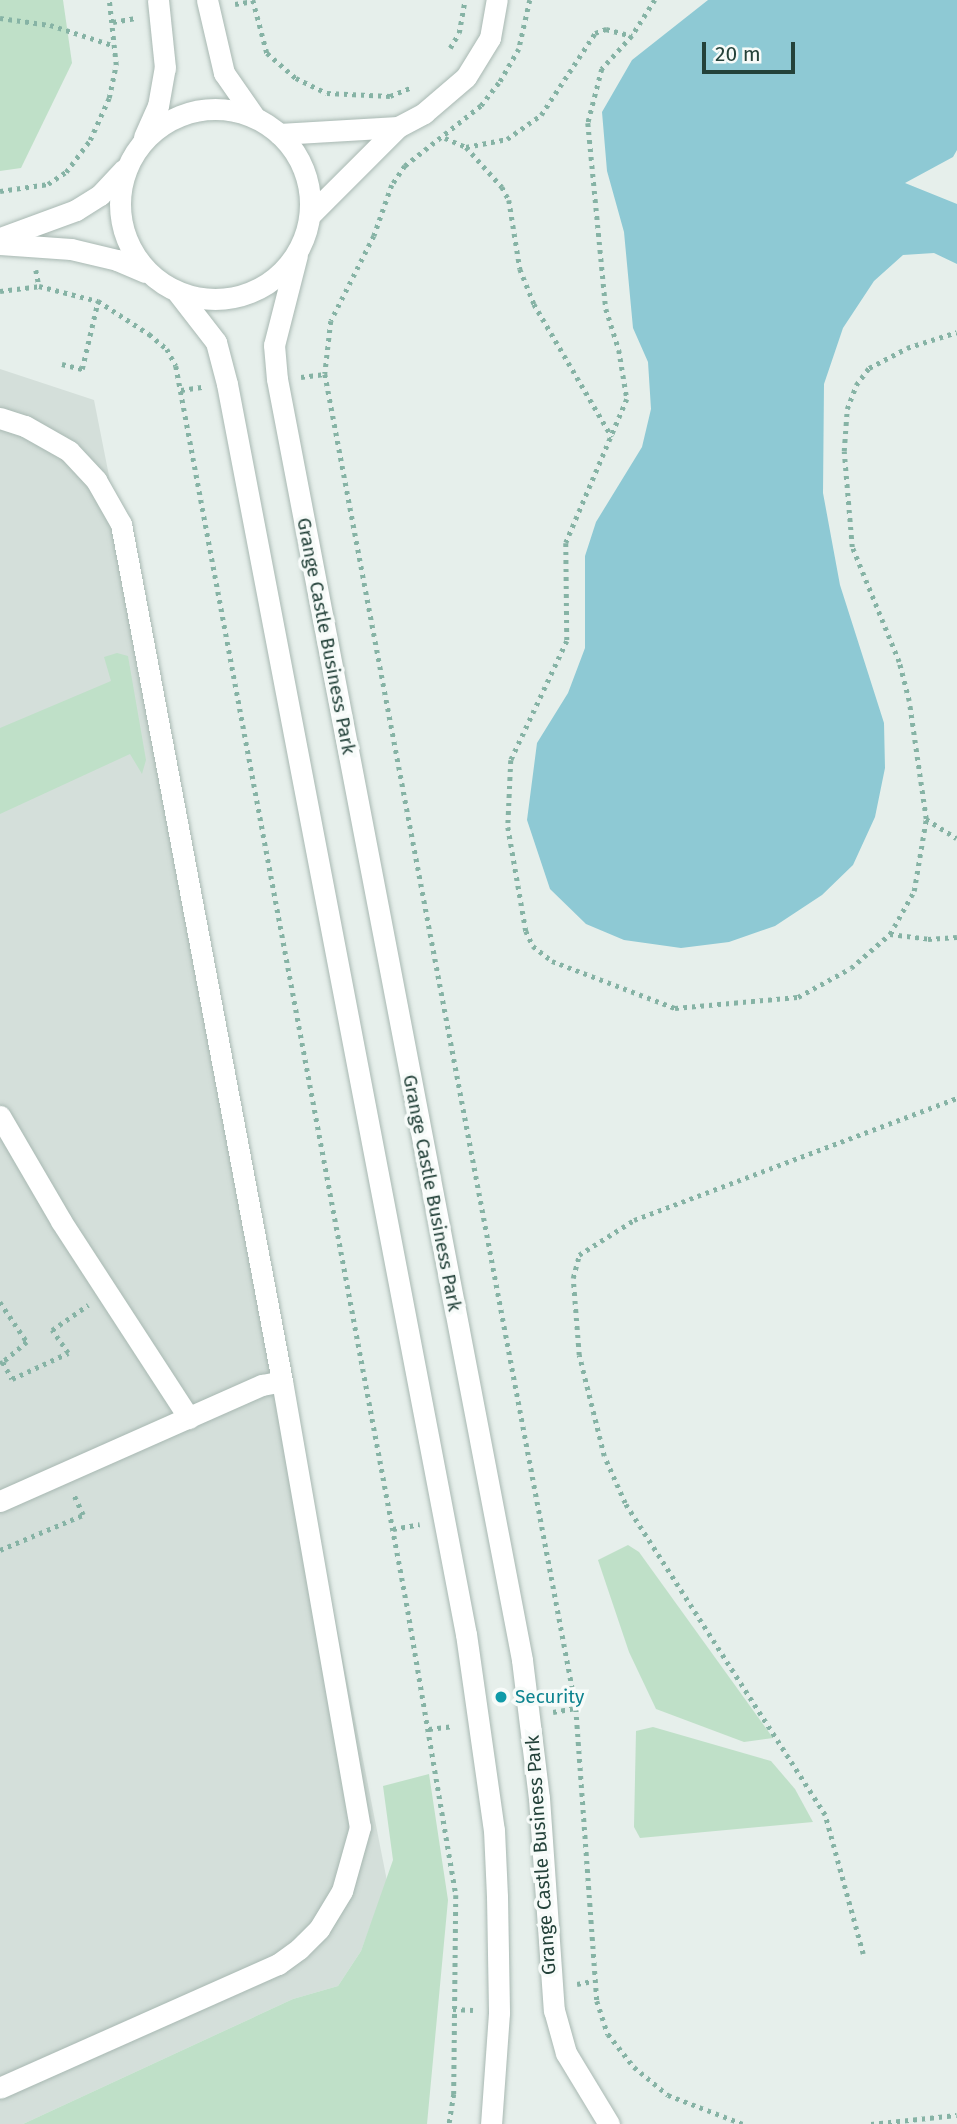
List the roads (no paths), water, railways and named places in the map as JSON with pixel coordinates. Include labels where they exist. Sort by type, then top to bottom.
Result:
[{"type":"street","points":[[0,238],[76,211],[100,195],[128,164],[142,142],[158,106],[164,68],[158,0]]},
{"type":"street","points":[[310,215],[398,127],[424,113],[479,61],[490,38],[497,0]]},
{"type":"street","points":[[217,3],[224,73],[255,118]]},
{"type":"street","points":[[142,142],[161,125],[189,112],[223,109],[255,118],[279,134],[299,159],[309,187],[310,215],[297,255],[267,285],[239,297],[209,300],[178,293]]},
{"type":"street","points":[[279,134],[398,127]]},
{"type":"street","points":[[128,164],[120,191],[121,219],[131,251],[150,274]]},
{"type":"street","points":[[0,244],[71,249],[117,260],[150,274],[178,293],[216,342],[227,384],[466,1634],[494,1843],[499,2014],[491,2124]]},
{"type":"street","name":"Grange Castle Business Park","points":[[297,255],[274,345],[280,392],[522,1660],[539,1798],[554,2010],[570,2063],[609,2124]]},
{"type":"street","points":[[0,418],[25,426],[69,451],[96,480],[121,524],[282,1381],[359,1802],[360,1827],[350,1871],[319,1929],[278,1964],[0,2088]]},
{"type":"street","points":[[0,1116],[61,1221],[189,1418]]},
{"type":"street","points":[[0,1501],[189,1418],[282,1381]]},
{"type":"water","points":[[708,0],[957,0],[957,150],[953,157],[905,183],[957,204],[957,264],[934,253],[903,255],[874,281],[843,328],[824,384],[823,493],[840,585],[884,723],[885,768],[875,817],[853,865],[822,895],[775,926],[729,942],[681,948],[624,940],[586,924],[550,889],[527,820],[537,743],[568,693],[585,648],[585,556],[596,522],[642,447],[651,409],[648,362],[633,328],[624,232],[607,171],[602,112],[632,60]]},
{"type":"place","name":"Security","points":[[501,1697]]}]
